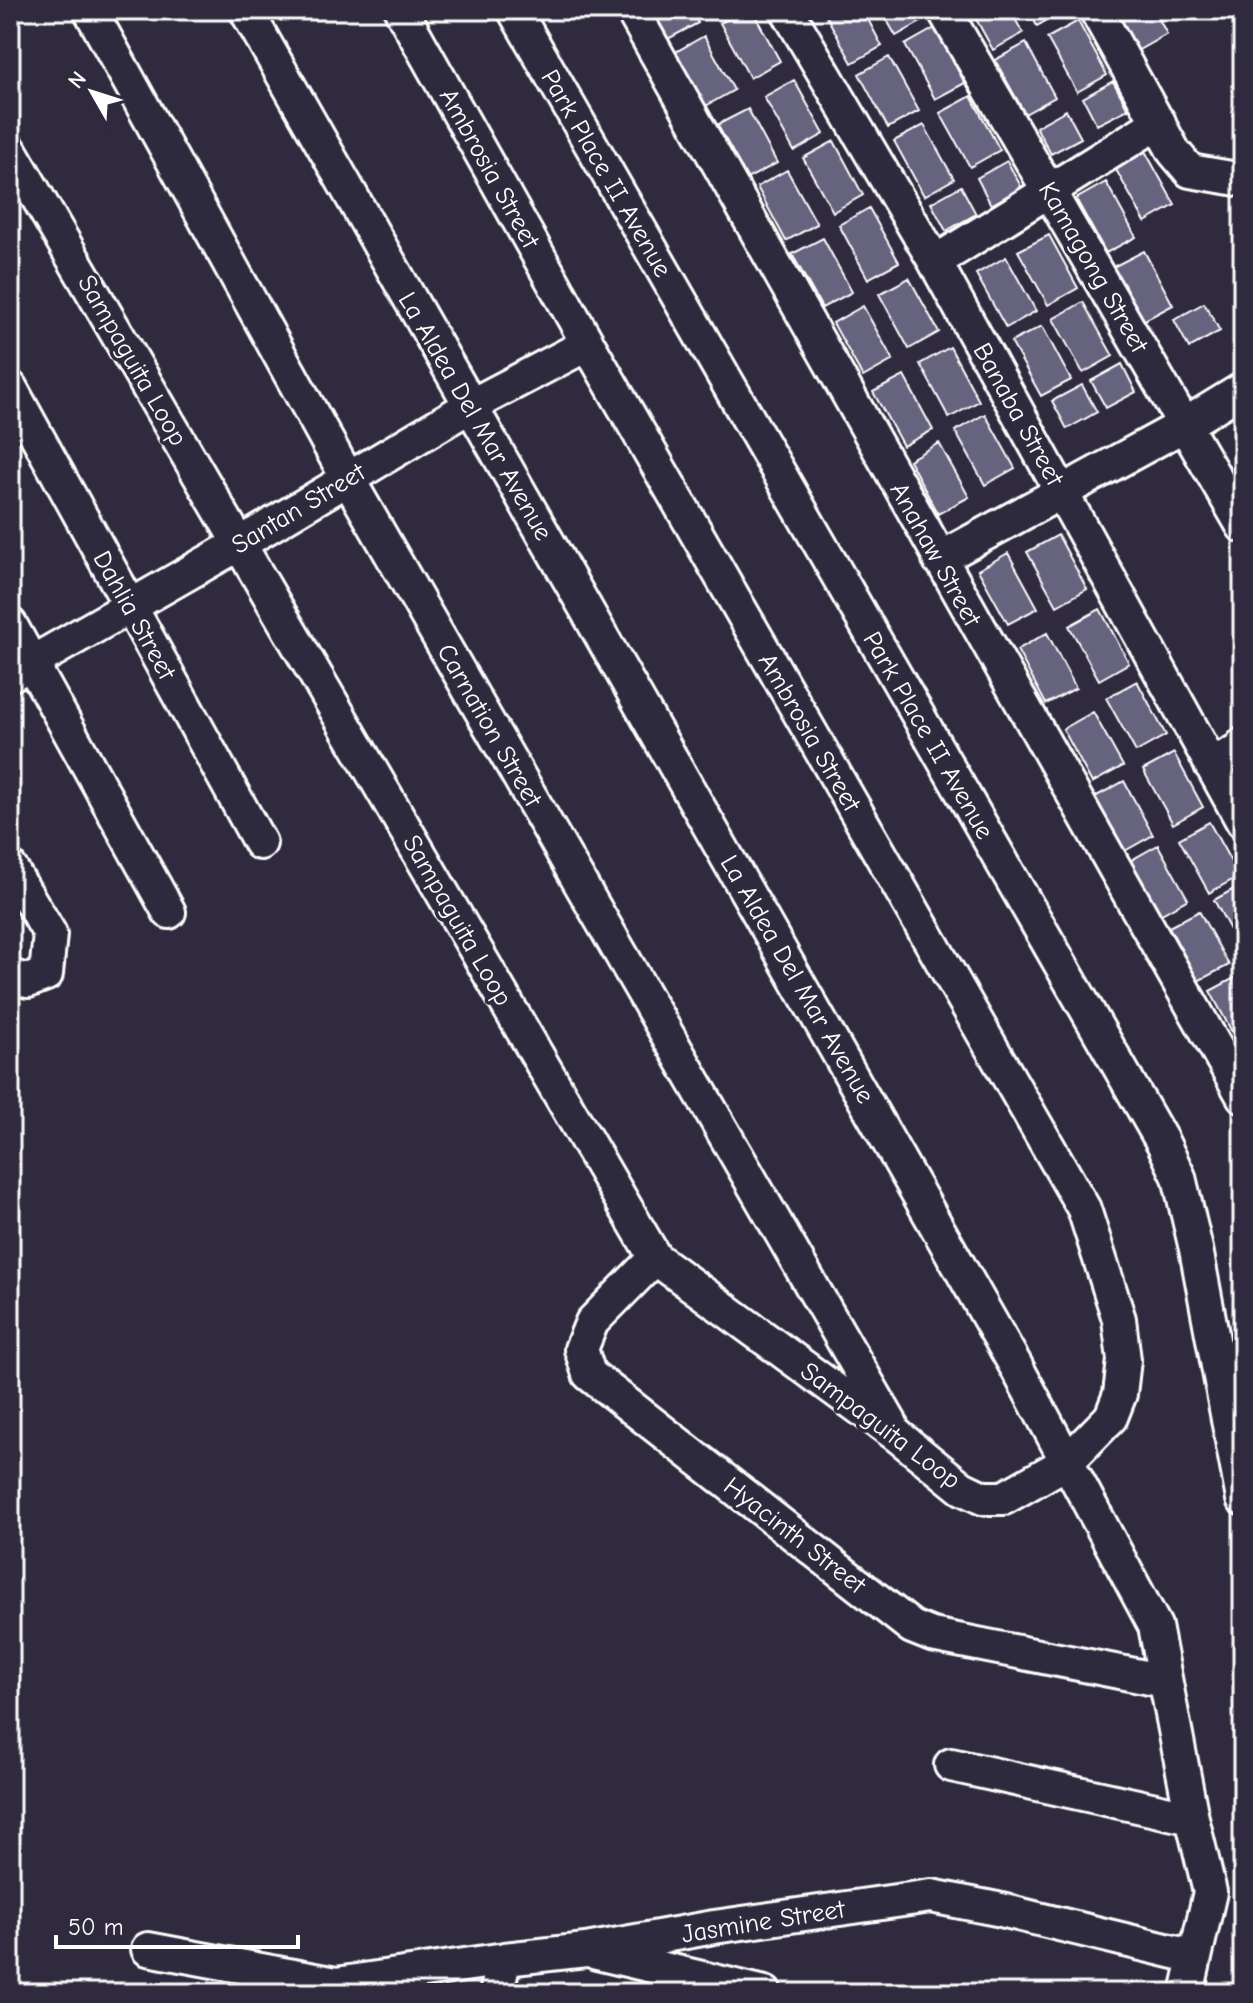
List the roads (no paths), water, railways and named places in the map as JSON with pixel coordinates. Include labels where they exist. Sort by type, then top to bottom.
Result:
[{"type":"street","name":"Carnation Street","points":[[90,10],[348,479],[898,1436]]},
{"type":"street","name":"La Aldea Del Mar Avenue","points":[[246,10],[791,966],[1017,1368],[1155,1626],[1192,1818],[1210,1892],[1187,1993]]},
{"type":"street","name":"Ambrosia Street","points":[[401,10],[588,344],[1084,1209],[1119,1319],[1124,1360],[1120,1394],[1111,1417],[1067,1462]]},
{"type":"street","name":"Park Place II Avenue","points":[[514,10],[1163,1143],[1179,1177],[1196,1249],[1243,1499]]},
{"type":"street","name":"Anahaw Street","points":[[632,10],[1243,1096]]},
{"type":"street","name":"Banaba Street","points":[[787,10],[935,262],[1243,822]]},
{"type":"street","name":"Kamagong Street","points":[[944,10],[1243,526]]},
{"type":"street","points":[[1096,10],[1174,152],[1190,171],[1243,180]]},
{"type":"street","points":[[935,262],[1159,122]]},
{"type":"street","name":"Sampaguita Loop","points":[[10,150],[655,1258],[898,1436],[962,1488],[983,1498],[1004,1498],[1067,1462]]},
{"type":"street","name":"Santan Street","points":[[21,669],[241,543],[470,406],[588,344]]},
{"type":"street","name":"Dahlia Street","points":[[10,387],[260,843]]},
{"type":"street","points":[[939,559],[1186,424],[1243,389]]},
{"type":"street","points":[[10,624],[21,669],[169,912]]},
{"type":"street","points":[[1211,765],[1240,749],[1243,744]]},
{"type":"street","points":[[10,867],[50,934],[46,974],[28,981],[10,976]]},
{"type":"street","name":"Hyacinth Street","points":[[655,1258],[592,1322],[581,1349],[589,1374],[912,1627],[932,1635],[1165,1681]]},
{"type":"street","points":[[951,1765],[1192,1818]]},
{"type":"street","name":"Jasmine Street","points":[[148,1949],[334,1989],[505,1959],[586,1950],[714,1927],[931,1896],[1195,1957]]},
{"type":"street","points":[[586,1950],[765,1993]]},
{"type":"street","points":[[496,1993],[505,1959]]}]
